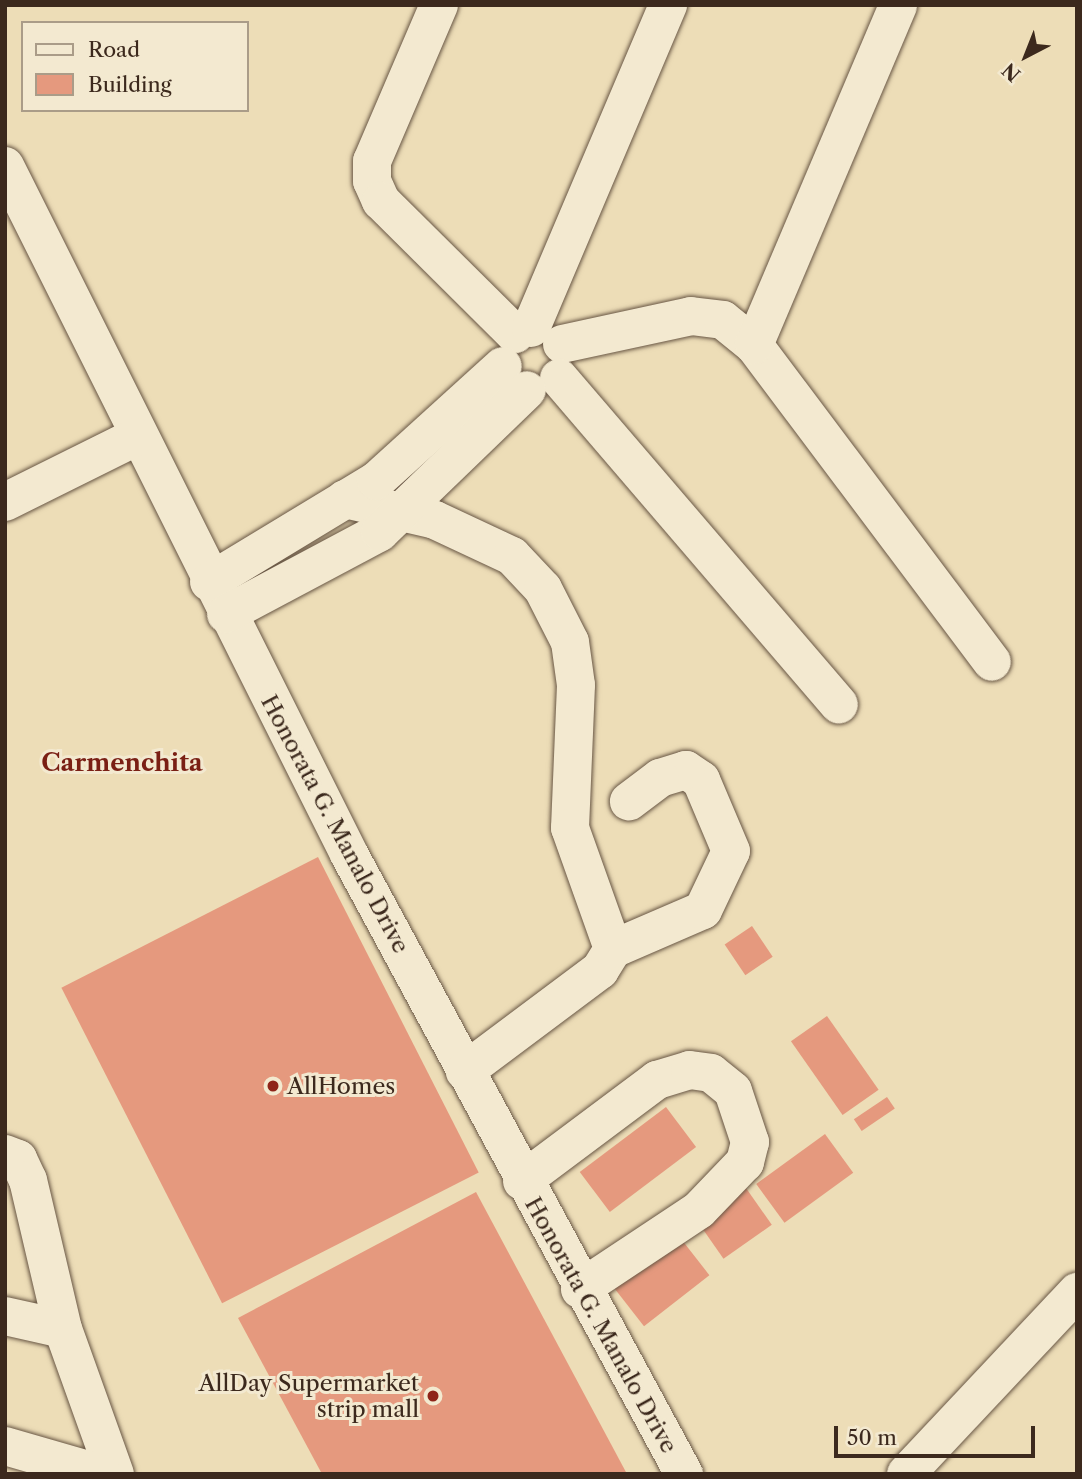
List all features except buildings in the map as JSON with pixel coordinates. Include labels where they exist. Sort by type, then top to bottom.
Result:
[{"type":"street","points":[[439,5],[372,161],[372,181],[381,201],[533,357],[839,705]]},
{"type":"street","points":[[218,598],[380,531],[404,512],[533,357],[668,5]]},
{"type":"street","points":[[754,345],[898,5]]},
{"type":"street","name":"Honorata G. Manalo Drive","points":[[5,166],[18,224],[136,438],[522,1181],[684,1474]]},
{"type":"street","points":[[218,598],[345,499],[376,481],[533,357],[691,316],[723,320],[754,345],[992,662]]},
{"type":"street","points":[[5,502],[136,438]]},
{"type":"street","points":[[345,499],[404,512],[512,556],[543,589],[570,642],[576,685],[570,828],[613,949]]},
{"type":"street","points":[[465,1071],[600,970],[613,949],[703,910],[731,852],[701,780],[686,770],[660,778],[629,800]]},
{"type":"street","points":[[522,1181],[657,1080],[690,1070],[711,1073],[733,1091],[750,1142],[745,1162],[699,1210],[580,1289]]},
{"type":"street","points":[[13,1143],[29,1180],[64,1329],[115,1474]]},
{"type":"street","points":[[906,1474],[1077,1292]]},
{"type":"street","points":[[5,1316],[64,1329]]},
{"type":"street","points":[[5,1446],[102,1474]]},
{"type":"place","name":"AllHomes","points":[[273,1086]]},
{"type":"place","name":"AllDay Supermarket strip mall","points":[[433,1396]]},
{"type":"district","name":"Carmenchita","points":[[122,763]]}]
